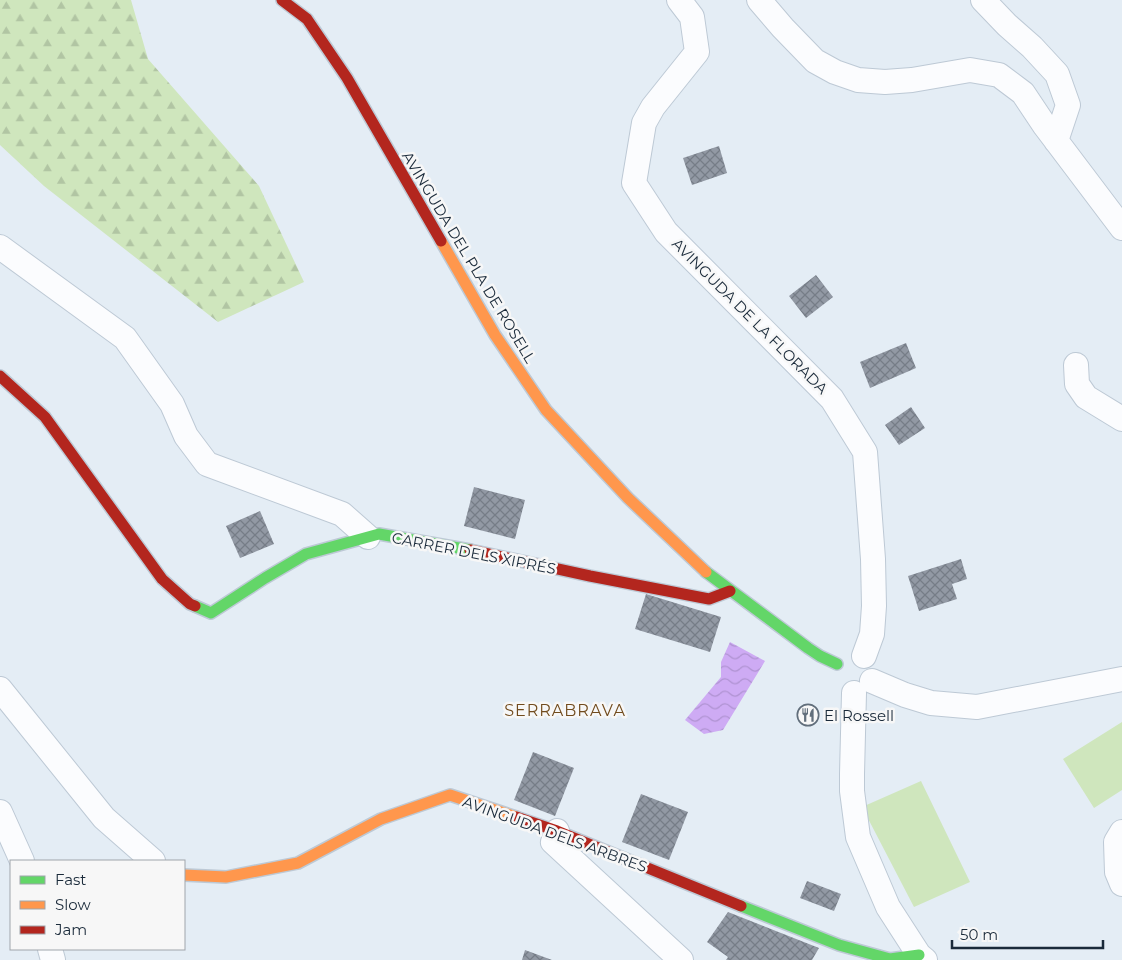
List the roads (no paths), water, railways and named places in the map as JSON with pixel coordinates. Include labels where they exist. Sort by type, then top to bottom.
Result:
[{"type":"street","name":"AVINGUDA DEL PLA DE ROSELL","points":[[282,0],[307,19],[347,78],[495,335],[546,410],[628,498],[709,575],[808,648],[837,664]]},
{"type":"street","name":"AVINGUDA DE LA FLORADA","points":[[679,0],[692,17],[698,52],[653,107],[644,123],[634,183],[666,232],[832,399],[865,452],[874,559],[874,606],[872,634],[864,656]]},
{"type":"street","points":[[759,0],[815,61],[835,72],[858,80],[885,82],[912,80],[970,70],[999,75],[1023,93],[1045,126],[1122,228]]},
{"type":"street","points":[[983,0],[1057,74],[1068,105],[1056,141]]},
{"type":"street","points":[[0,247],[125,338],[172,404],[186,436],[207,464],[342,514],[368,537]]},
{"type":"street","points":[[1076,365],[1077,384],[1086,397],[1122,419]]},
{"type":"street","name":"CARRER DELS XIPRÉS","points":[[0,376],[45,417],[162,579],[190,604],[211,613],[306,554],[378,534],[456,547],[709,599],[730,590]]},
{"type":"street","points":[[856,654],[864,656],[872,663],[874,677],[863,687],[847,692],[836,679],[837,664],[847,655],[856,654]]},
{"type":"street","points":[[863,687],[905,695],[931,703],[977,707],[1122,679]]},
{"type":"street","points":[[863,687],[852,774],[852,791],[858,837],[888,907],[922,958]]},
{"type":"street","points":[[0,689],[104,818],[152,860]]},
{"type":"street","name":"AVINGUDA DELS ARBRES","points":[[185,875],[226,877],[298,863],[381,819],[450,795],[557,831],[839,945],[890,960],[922,958]]},
{"type":"street","points":[[0,812],[22,860]]},
{"type":"street","points":[[557,831],[553,842],[681,960]]},
{"type":"street","points":[[1122,832],[1116,842],[1117,872],[1122,884]]},
{"type":"water","points":[[730,642],[765,661],[723,730],[704,734],[685,720],[721,677],[721,662]]},
{"type":"place","name":"El Rossell","points":[[808,715]]},
{"type":"district","name":"SERRABRAVA","points":[[565,710]]}]
